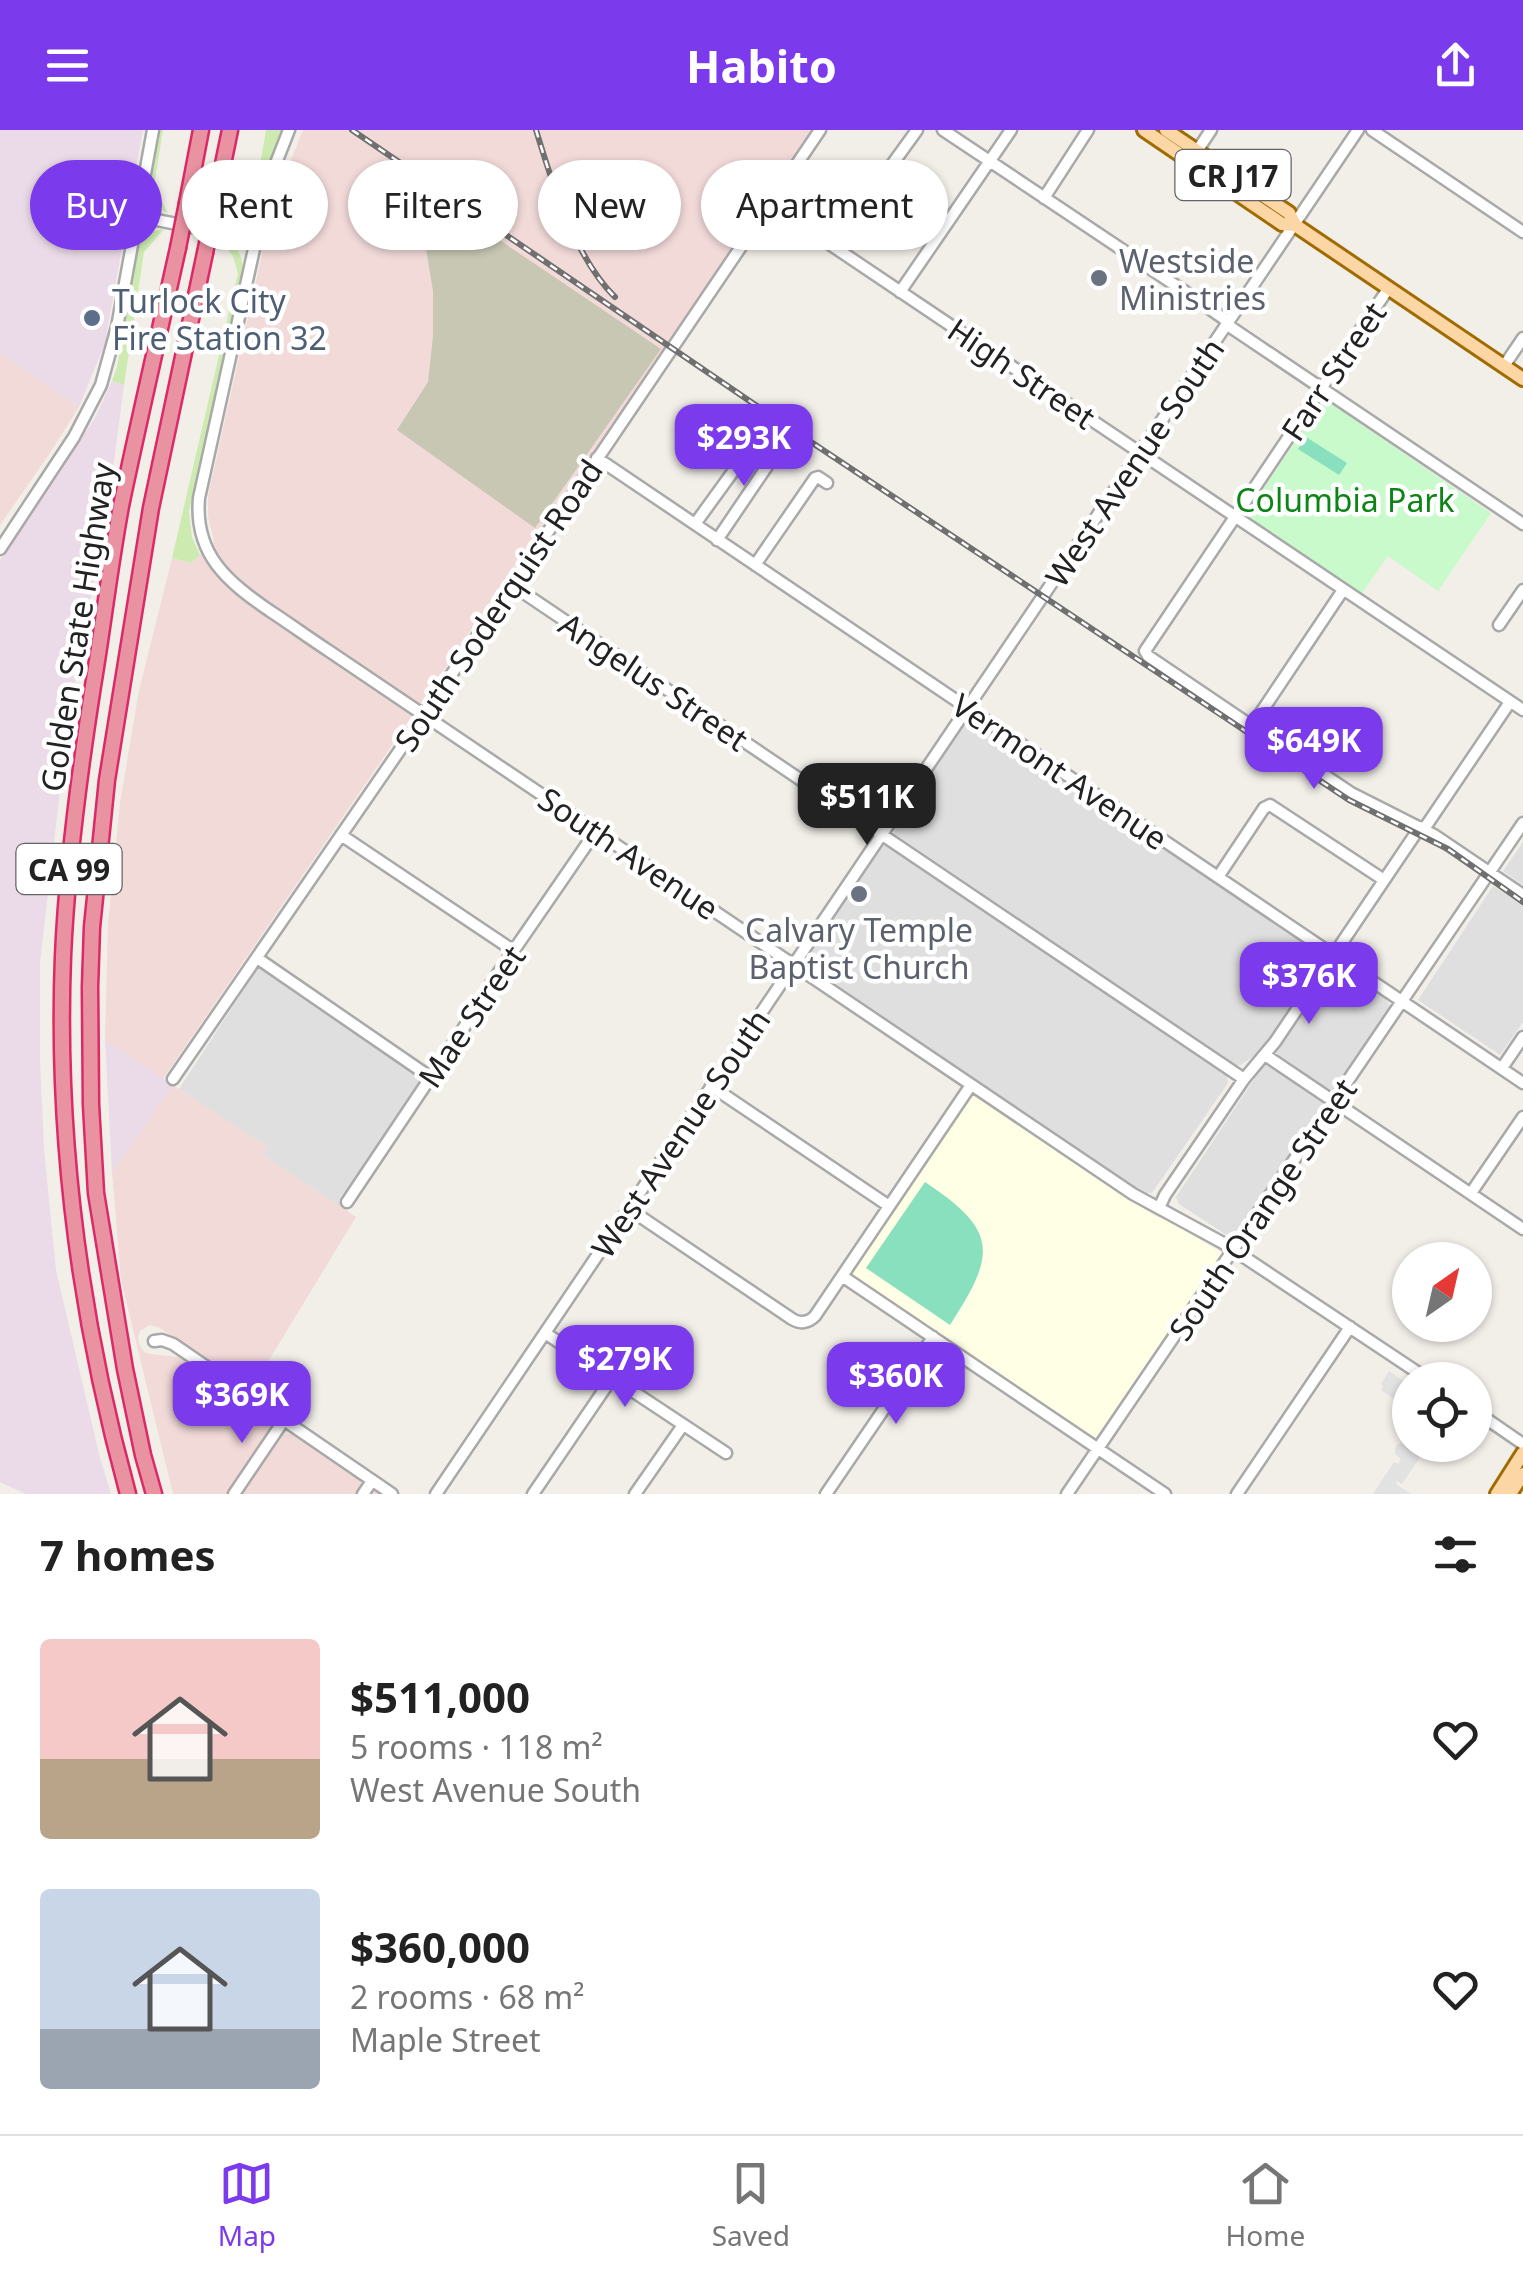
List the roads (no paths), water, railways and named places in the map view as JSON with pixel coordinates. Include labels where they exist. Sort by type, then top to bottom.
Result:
[{"type":"highway","name":"Golden State Highway","points":[[128,1494],[94,1350],[71,1200],[64,1094],[63,958],[79,777],[121,509],[201,130]]},
{"type":"highway","name":"Golden State Highway","points":[[154,1494],[118,1330],[96,1192],[92,927],[102,809],[152,508],[230,130]]},
{"type":"main road","name":"CR J17","points":[[1144,130],[1282,224],[1295,225]]},
{"type":"main road","name":"CR J17","points":[[1166,130],[1289,213],[1295,225]]},
{"type":"main road","points":[[1295,225],[1523,379]]},
{"type":"main road","points":[[1496,1494],[1523,1453]]},
{"type":"main road","points":[[1513,1494],[1523,1474]]},
{"type":"main road","points":[[1513,1494],[1523,1485]]},
{"type":"street","points":[[147,160],[152,130]]},
{"type":"street","name":"South Avenue","points":[[278,160],[290,130]]},
{"type":"street","name":"South Soderquist Road","points":[[800,160],[820,130]]},
{"type":"street","points":[[895,160],[917,130]]},
{"type":"street","points":[[943,130],[1523,524]]},
{"type":"street","points":[[900,292],[1011,130]]},
{"type":"street","points":[[1044,198],[1088,130]]},
{"type":"street","points":[[1197,151],[1212,130]]},
{"type":"street","name":"CR J17","points":[[1295,225],[1358,130]]},
{"type":"street","points":[[1372,130],[1523,232]]},
{"type":"street","name":"West Avenue South","points":[[436,1494],[1295,225]]},
{"type":"street","points":[[0,548],[74,438],[101,385],[132,250]]},
{"type":"street","name":"South Avenue","points":[[254,250],[198,512],[205,543],[218,567],[237,588],[1133,1194],[1234,1250],[1402,1362]]},
{"type":"street","name":"South Soderquist Road","points":[[173,1079],[739,250]]},
{"type":"street","name":"High Street","points":[[838,250],[1523,710]]},
{"type":"street","name":"Farr Street","points":[[1252,726],[1148,656],[1146,646],[1388,289]]},
{"type":"street","points":[[1504,366],[1523,338]]},
{"type":"street","points":[[695,524],[750,446],[762,442],[827,483]]},
{"type":"street","points":[[717,540],[778,450]]},
{"type":"street","name":"Vermont Avenue","points":[[597,458],[1523,1082]]},
{"type":"street","points":[[756,565],[815,478]]},
{"type":"street","name":"Angelus Street","points":[[512,585],[1244,1079]]},
{"type":"street","points":[[1344,590],[1252,726],[1356,796],[1422,828],[1523,895]]},
{"type":"street","points":[[1500,625],[1523,590]]},
{"type":"street","points":[[1159,1208],[1244,1079],[1265,1055],[1510,702]]},
{"type":"street","points":[[1218,877],[1268,804],[1384,880]]},
{"type":"street","name":"South Orange Street","points":[[1067,1494],[1523,824]]},
{"type":"street","name":"Mae Street","points":[[347,1202],[596,831]]},
{"type":"street","points":[[341,835],[514,951]]},
{"type":"street","points":[[257,958],[430,1077]]},
{"type":"street","points":[[1502,1068],[1523,1037]]},
{"type":"street","points":[[1265,1055],[1523,1230]]},
{"type":"street","points":[[628,1209],[792,1320],[804,1322],[815,1316],[971,1084]]},
{"type":"street","points":[[710,1086],[889,1206]]},
{"type":"street","points":[[1471,1194],[1523,1117]]},
{"type":"street","points":[[842,1276],[1165,1494]]},
{"type":"street","points":[[1237,1494],[1350,1327]]},
{"type":"street","points":[[545,1333],[726,1454]]},
{"type":"street","points":[[826,1494],[933,1337]]},
{"type":"street","points":[[154,1341],[173,1344],[392,1494]]},
{"type":"street","points":[[533,1494],[612,1378]]},
{"type":"street","points":[[234,1494],[284,1420]]},
{"type":"street","points":[[1492,1423],[1523,1444]]},
{"type":"street","points":[[635,1494],[683,1425]]},
{"type":"street","points":[[364,1494],[372,1481]]},
{"type":"railway","points":[[352,130],[754,404],[1349,800],[1448,849],[1523,902]]},
{"type":"railway","points":[[536,130],[557,196],[577,241],[615,297]]},
{"type":"place","name":"Westside Ministries","points":[[1099,278]]},
{"type":"place","name":"Turlock City Fire Station 32","points":[[92,318]]},
{"type":"place","name":"Calvary Temple Baptist Church","points":[[859,894]]},
{"type":"park label","name":"Columbia Park","points":[[1345,499]]}]
